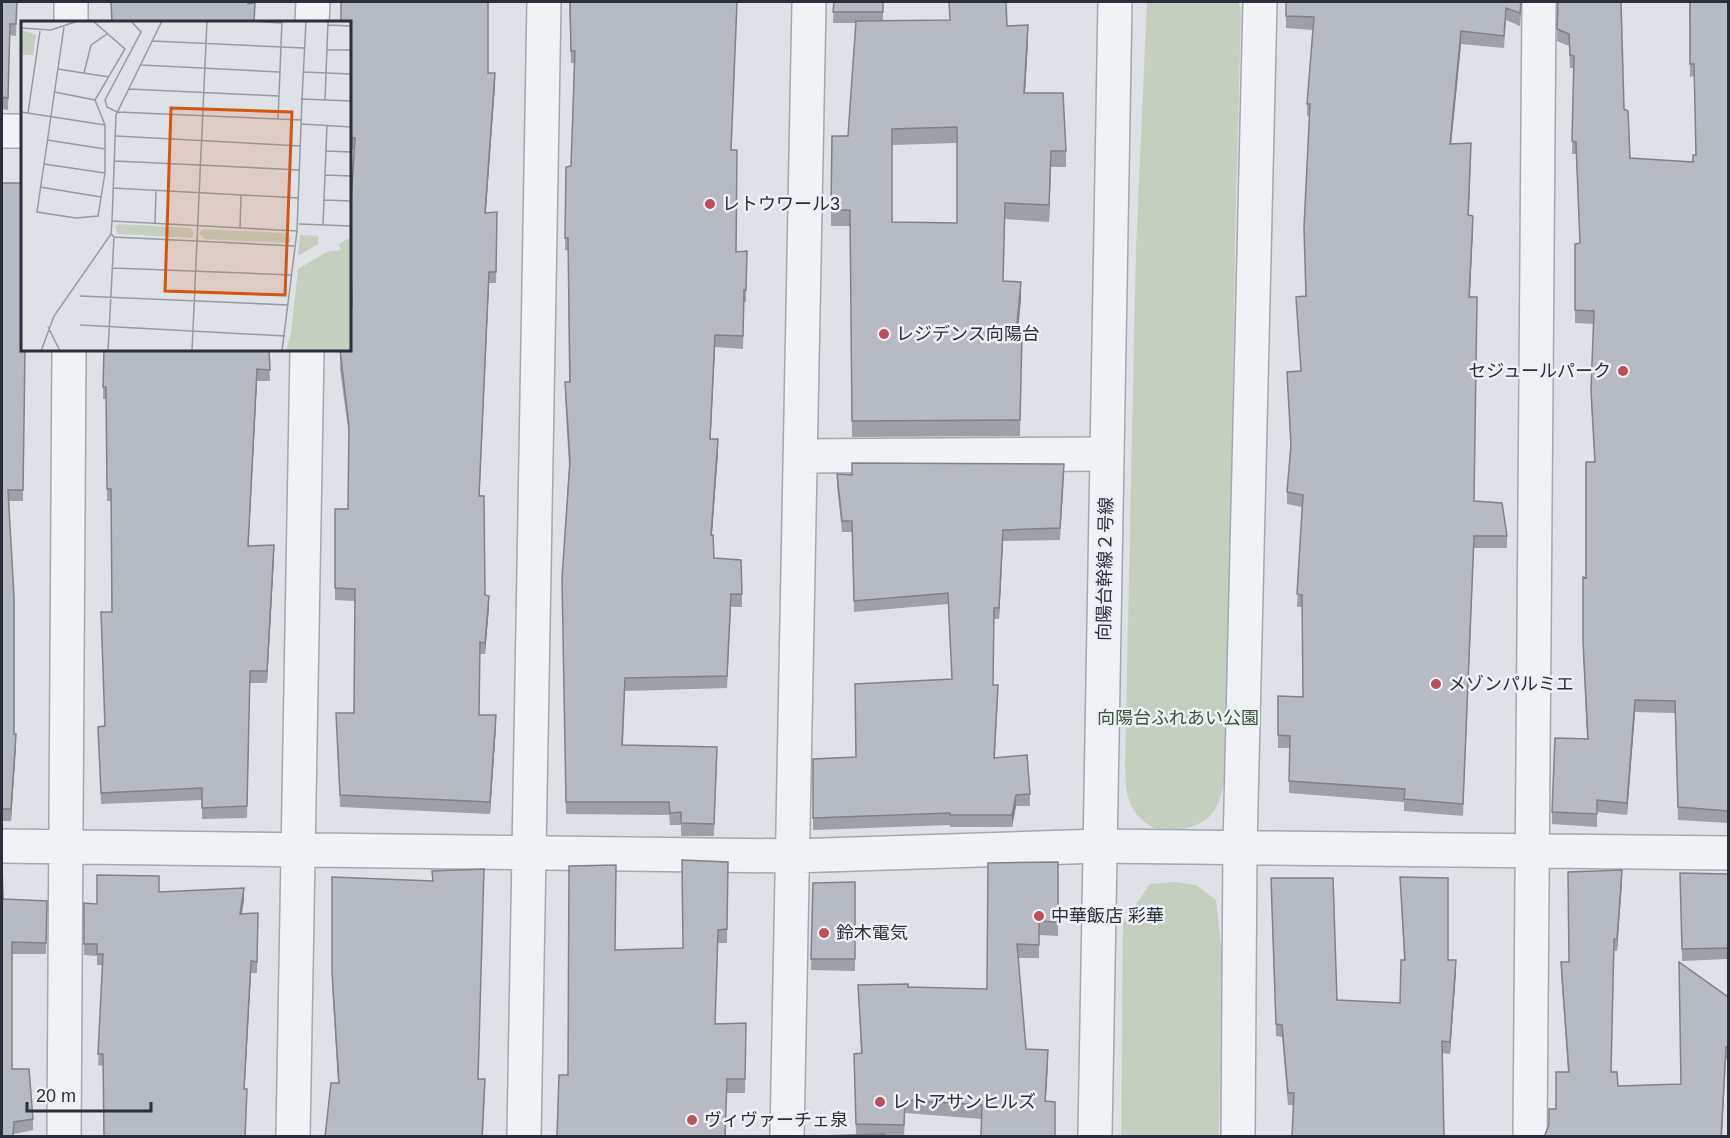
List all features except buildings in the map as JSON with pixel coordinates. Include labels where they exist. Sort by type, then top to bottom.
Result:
[{"type":"street","points":[[71,2],[71,21]]},
{"type":"street","points":[[312,21],[313,2]]},
{"type":"street","points":[[524,1137],[544,2]]},
{"type":"street","points":[[788,1137],[808,2]]},
{"type":"street","name":"向陽台幹線２号線","points":[[1095,1137],[1115,2]]},
{"type":"street","points":[[1238,1137],[1240,847],[1260,2]]},
{"type":"street","points":[[1530,1137],[1539,2]]},
{"type":"street","points":[[2,131],[21,131]]},
{"type":"street","points":[[64,1137],[69,351]]},
{"type":"street","points":[[293,1137],[307,351]]},
{"type":"street","points":[[800,456],[1107,454]]},
{"type":"street","points":[[2,846],[793,856],[1100,846],[1728,853]]},
{"type":"green space","name":"向陽台ふれあい公園","points":[[1147,2],[1238,2],[1241,10],[1226,768],[1223,789],[1211,815],[1202,822],[1174,831],[1150,826],[1138,815],[1128,796],[1125,763],[1136,247]]},
{"type":"green space","points":[[1175,882],[1196,885],[1216,900],[1222,954],[1219,1136],[1121,1136],[1123,923],[1150,884]]},
{"type":"place","name":"レトウワール3","points":[[710,204]]},
{"type":"place","name":"レジデンス向陽台","points":[[884,334]]},
{"type":"place","name":"セジュールパーク","points":[[1623,371]]},
{"type":"place","name":"メゾンパルミエ","points":[[1436,684]]},
{"type":"place","name":"中華飯店 彩華","points":[[1039,916]]},
{"type":"place","name":"鈴木電気","points":[[824,933]]},
{"type":"place","name":"レトアサンヒルズ","points":[[880,1102]]},
{"type":"place","name":"ヴィヴァーチェ泉","points":[[692,1120]]}]
